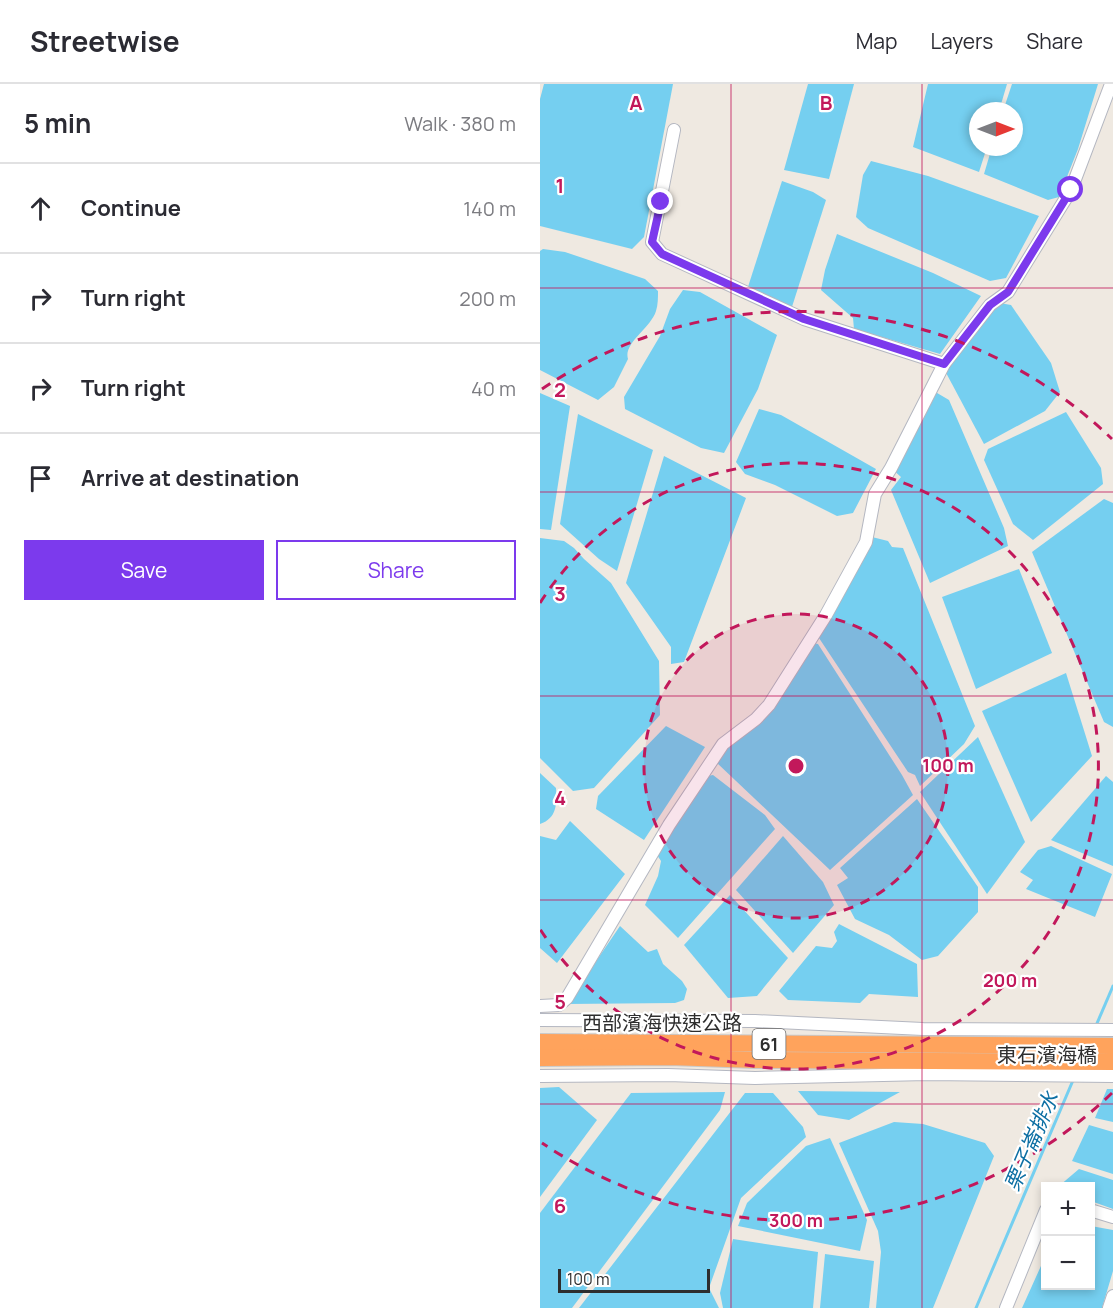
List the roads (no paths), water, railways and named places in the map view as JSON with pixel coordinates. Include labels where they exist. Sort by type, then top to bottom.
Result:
[{"type":"highway","name":"西部濱海快速公路","points":[[540,1042],[999,1045]]},
{"type":"highway","name":"東石濱海橋","points":[[999,1045],[1113,1046]]},
{"type":"highway","name":"西部濱海快速公路","points":[[540,1058],[670,1057],[984,1068]]},
{"type":"highway","name":"東石濱海橋","points":[[984,1068],[1113,1062]]},
{"type":"street","points":[[540,1006],[559,1005],[567,998],[669,825],[723,744],[756,720],[769,705],[826,615],[866,543],[875,494],[891,468],[944,364],[990,305],[1008,292],[1071,190],[1111,84]]},
{"type":"street","points":[[674,130],[652,242],[662,254],[804,319],[944,364]]},
{"type":"street","name":"東石濱海橋","points":[[540,1020],[755,1021],[923,1029],[1113,1030]]},
{"type":"street","points":[[540,1076],[668,1075],[754,1078],[984,1068]]},
{"type":"street","name":"東石濱海橋","points":[[984,1068],[1113,1076]]},
{"type":"street","points":[[1095,1212],[1113,1217]]},
{"type":"street","points":[[1006,1308],[1041,1222]]},
{"type":"street","points":[[1109,1308],[1113,1296]]},
{"type":"water","points":[[544,84],[673,84],[644,237],[632,249],[540,226],[540,99]]},
{"type":"water","points":[[808,84],[854,84],[829,179],[784,170]]},
{"type":"water","points":[[928,84],[1007,84],[1002,102],[969,102],[969,156],[984,156],[979,172],[913,147]]},
{"type":"water","points":[[1012,84],[1098,84],[1078,149],[1059,197],[1048,200],[984,174],[989,156],[1023,156],[1023,102],[1006,102]]},
{"type":"water","points":[[871,161],[928,176],[1039,216],[1006,278],[990,281],[868,228],[856,217],[863,175]]},
{"type":"water","points":[[782,181],[813,192],[826,200],[791,310],[747,290]]},
{"type":"water","points":[[837,234],[933,273],[981,296],[940,354],[854,329],[853,318],[821,290]]},
{"type":"water","points":[[543,249],[565,252],[645,279],[658,291],[657,306],[653,317],[633,341],[628,359],[614,387],[598,400],[540,370],[540,251]]},
{"type":"water","points":[[683,290],[700,292],[777,335],[758,389],[724,453],[701,448],[625,409],[624,397],[660,336],[670,309]]},
{"type":"water","points":[[994,302],[1011,305],[1051,363],[1060,392],[1045,411],[984,444],[944,369]]},
{"type":"water","points":[[932,390],[949,400],[1004,528],[1008,546],[930,583],[891,490],[901,477],[891,468]]},
{"type":"water","points":[[540,393],[570,406],[551,530],[540,529]]},
{"type":"water","points":[[759,409],[781,415],[876,469],[853,513],[837,516],[775,485],[745,474],[736,462]]},
{"type":"water","points":[[1066,412],[1101,468],[1103,484],[1033,540],[1013,524],[984,460],[988,449]]},
{"type":"water","points":[[578,414],[653,450],[617,571],[599,559],[560,524]]},
{"type":"water","points":[[664,456],[746,498],[684,662],[671,664],[671,647],[626,583]]},
{"type":"water","points":[[1104,499],[1113,503],[1113,727],[1104,722],[1032,552]]},
{"type":"water","points":[[868,536],[888,541],[892,547],[903,548],[975,726],[964,744],[920,786],[915,775],[908,772],[815,632]]},
{"type":"water","points":[[540,538],[564,541],[611,583],[659,661],[660,715],[594,788],[573,791],[540,758]]},
{"type":"water","points":[[1019,569],[1052,653],[976,689],[942,597]]},
{"type":"water","points":[[808,642],[818,644],[913,795],[830,870],[717,763],[719,750],[762,712]]},
{"type":"water","points":[[1066,673],[1092,756],[1031,822],[982,711]]},
{"type":"water","points":[[666,726],[705,747],[644,840],[596,809],[598,796]]},
{"type":"water","points":[[978,737],[1025,842],[987,894],[920,792]]},
{"type":"water","points":[[540,773],[556,788],[556,800],[553,814],[540,824]]},
{"type":"water","points":[[713,775],[765,815],[775,829],[678,938],[645,905],[658,876],[661,861],[657,855],[707,776]]},
{"type":"water","points":[[1106,776],[1113,782],[1113,866],[1051,840]]},
{"type":"water","points":[[917,799],[978,887],[978,912],[938,956],[922,960],[889,935],[855,919],[837,885],[848,878],[840,868]]},
{"type":"water","points":[[570,821],[625,874],[557,963],[540,948],[540,836],[556,840]]},
{"type":"water","points":[[783,836],[823,882],[834,905],[793,953],[736,890]]},
{"type":"water","points":[[1051,846],[1112,874],[1095,917],[1026,889],[1033,880],[1020,872],[1038,850]]},
{"type":"water","points":[[730,895],[788,958],[757,996],[728,998],[684,945]]},
{"type":"water","points":[[839,924],[917,964],[918,997],[869,994],[860,1003],[788,1000],[779,991],[816,946],[832,948],[837,941],[834,932]]},
{"type":"water","points":[[620,926],[648,952],[657,949],[663,964],[682,981],[687,989],[684,1000],[675,1003],[567,1004]]},
{"type":"water","points":[[559,1087],[597,1120],[540,1197],[540,1088]]},
{"type":"water","points":[[1107,1089],[1113,1089],[1113,1122],[1095,1118]]},
{"type":"water","points":[[798,1091],[900,1092],[849,1120],[818,1115]]},
{"type":"water","points":[[725,1092],[720,1110],[572,1308],[540,1308],[540,1213],[631,1093]]},
{"type":"water","points":[[745,1093],[773,1093],[803,1127],[806,1137],[741,1198],[709,1288],[719,1308],[579,1308]]},
{"type":"water","points":[[894,1122],[923,1124],[985,1143],[994,1156],[933,1308],[876,1308],[881,1252],[878,1231],[839,1143]]},
{"type":"water","points":[[1089,1125],[1113,1132],[1113,1174],[1072,1161]]},
{"type":"water","points":[[830,1138],[867,1220],[860,1251],[738,1226],[747,1203],[806,1146]]},
{"type":"water","points":[[1079,1169],[1113,1180],[1113,1209],[1095,1202],[1095,1182],[1064,1182]]},
{"type":"water","points":[[1095,1227],[1113,1230],[1113,1271],[1102,1308],[1022,1308],[1041,1266],[1041,1290],[1095,1290]]},
{"type":"water","points":[[733,1239],[818,1252],[813,1308],[723,1308],[720,1293]]},
{"type":"water","points":[[825,1254],[874,1261],[869,1308],[820,1308]]},
{"type":"waterway","name":"栗子崙排水","points":[[1095,1028],[1113,986]]},
{"type":"waterway","name":"栗子崙排水","points":[[976,1308],[1074,1078]]}]
